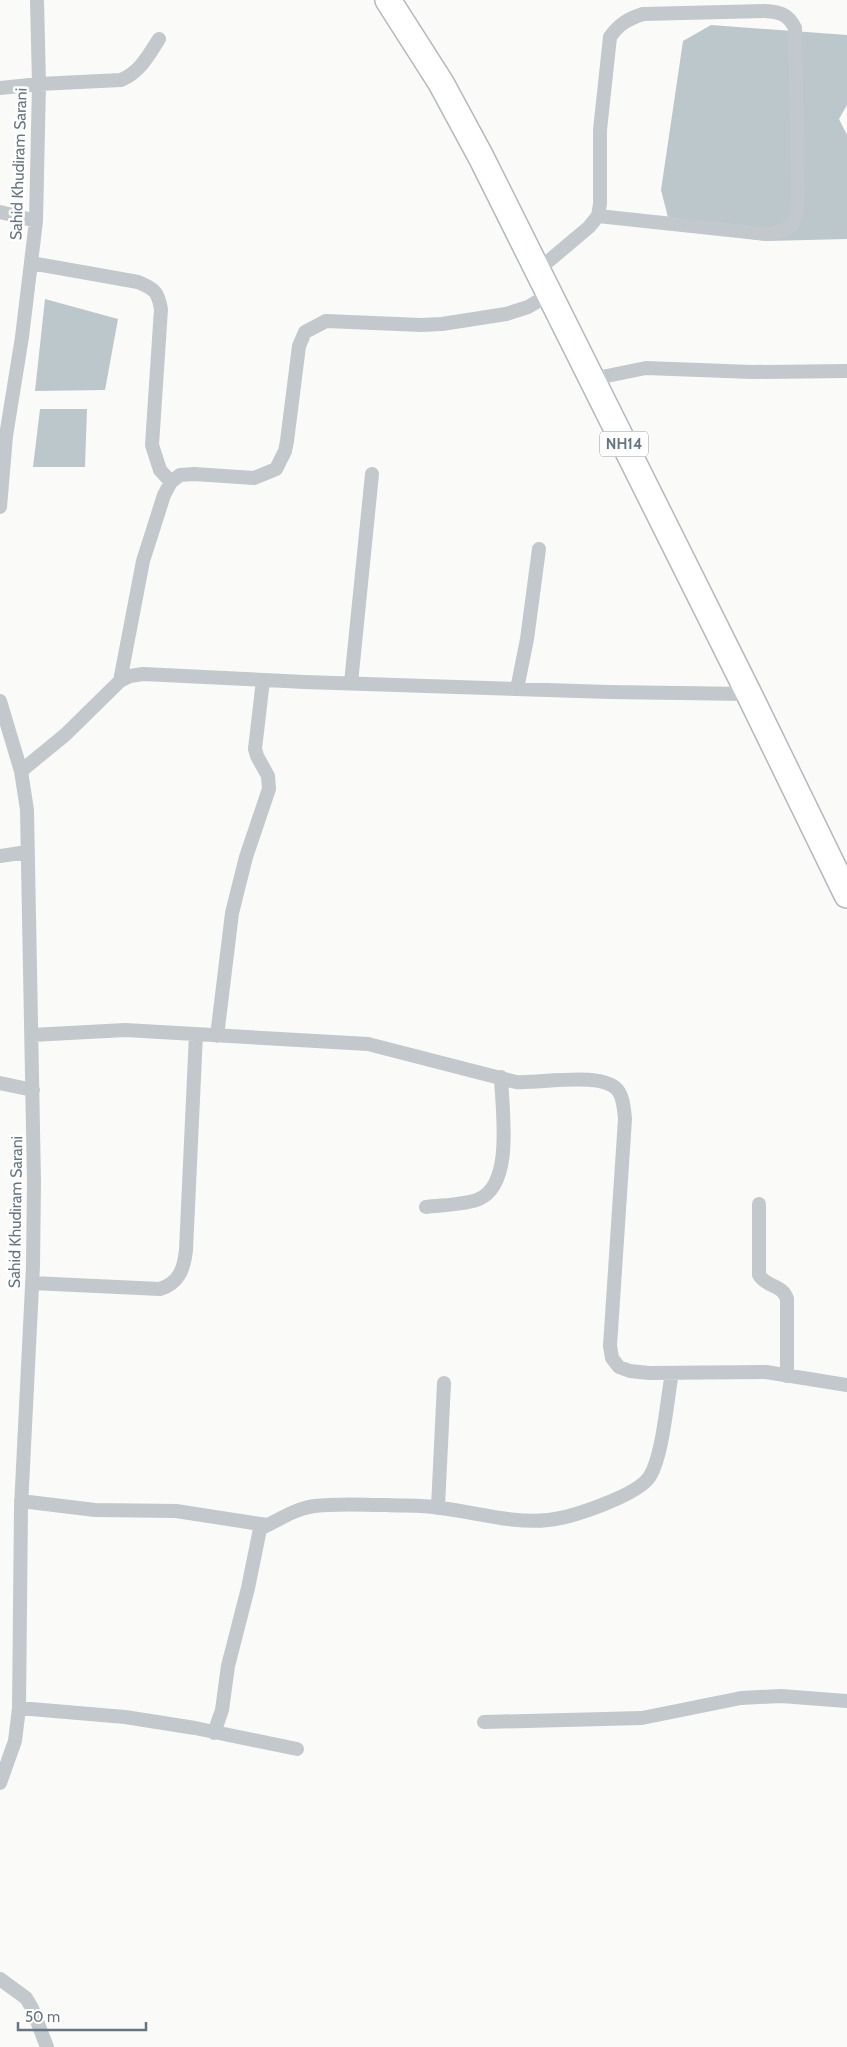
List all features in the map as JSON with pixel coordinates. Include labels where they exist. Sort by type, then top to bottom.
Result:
[{"type":"highway","name":"NH14","points":[[388,0],[441,83],[538,270],[847,895]]},
{"type":"street","name":"Sahid Khudiram Sarani","points":[[0,508],[3,436],[22,337],[36,221],[39,84],[37,0]]},
{"type":"street","points":[[538,270],[589,227],[598,216],[600,204],[600,130],[610,37],[617,26],[630,18],[643,14],[765,11],[784,15],[791,20],[795,28],[798,189],[796,213],[792,226],[781,233],[767,234],[598,216]]},
{"type":"street","points":[[0,88],[120,80],[138,70],[159,39]]},
{"type":"street","points":[[0,212],[36,221]]},
{"type":"street","points":[[31,263],[138,282],[151,287],[158,296],[161,309],[152,445],[160,470],[171,482]]},
{"type":"street","points":[[120,681],[144,561],[164,495],[171,482],[180,475],[194,474],[254,478],[276,469],[288,440],[299,346],[305,332],[326,321],[421,325],[442,324],[506,314],[528,308],[550,294]]},
{"type":"street","points":[[592,379],[646,368],[752,372],[847,372]]},
{"type":"street","points":[[351,683],[372,474]]},
{"type":"street","points":[[517,689],[527,639],[539,549]]},
{"type":"street","points":[[21,770],[65,735],[120,681],[130,676],[143,674],[517,689],[749,694]]},
{"type":"street","points":[[216,1036],[232,913],[246,857],[269,789],[268,776],[255,749],[263,680]]},
{"type":"street","name":"Sahid Khudiram Sarani","points":[[0,701],[25,789],[33,1090],[32,1284],[21,1501],[19,1708],[15,1740],[0,1783]]},
{"type":"street","points":[[0,856],[27,852]]},
{"type":"street","points":[[32,1036],[125,1030],[368,1044],[516,1082],[593,1080],[610,1084],[618,1090],[623,1100],[625,1119],[610,1346],[612,1358],[619,1367],[630,1371],[742,1371],[847,1386]]},
{"type":"street","points":[[32,1284],[160,1288],[170,1286],[180,1275],[185,1264],[186,1250],[196,1034]]},
{"type":"street","points":[[426,1207],[478,1200],[491,1192],[499,1178],[504,1158],[501,1078]]},
{"type":"street","points":[[0,1083],[33,1090]]},
{"type":"street","points":[[759,1204],[759,1275],[762,1280],[782,1290],[787,1299],[787,1376]]},
{"type":"street","points":[[214,1732],[222,1710],[228,1666],[248,1588],[260,1529],[302,1508],[344,1504],[438,1507],[526,1521],[548,1521],[569,1517],[627,1494],[644,1484],[650,1476],[658,1459],[672,1372]]},
{"type":"street","points":[[438,1507],[444,1383]]},
{"type":"street","points":[[21,1501],[95,1510],[176,1511],[267,1525]]},
{"type":"street","points":[[484,1722],[642,1718],[741,1698],[781,1696],[847,1701]]},
{"type":"street","points":[[19,1708],[125,1717],[214,1732],[297,1749]]},
{"type":"street","points":[[0,1979],[26,1998],[32,2008],[47,2047]]},
{"type":"shaded area","points":[[711,25],[847,35],[847,105],[839,119],[847,135],[847,239],[767,241],[671,229],[661,190],[683,41]]},
{"type":"shaded area","points":[[45,299],[118,319],[105,390],[35,391]]},
{"type":"shaded area","points":[[40,409],[87,409],[85,467],[33,467]]}]
